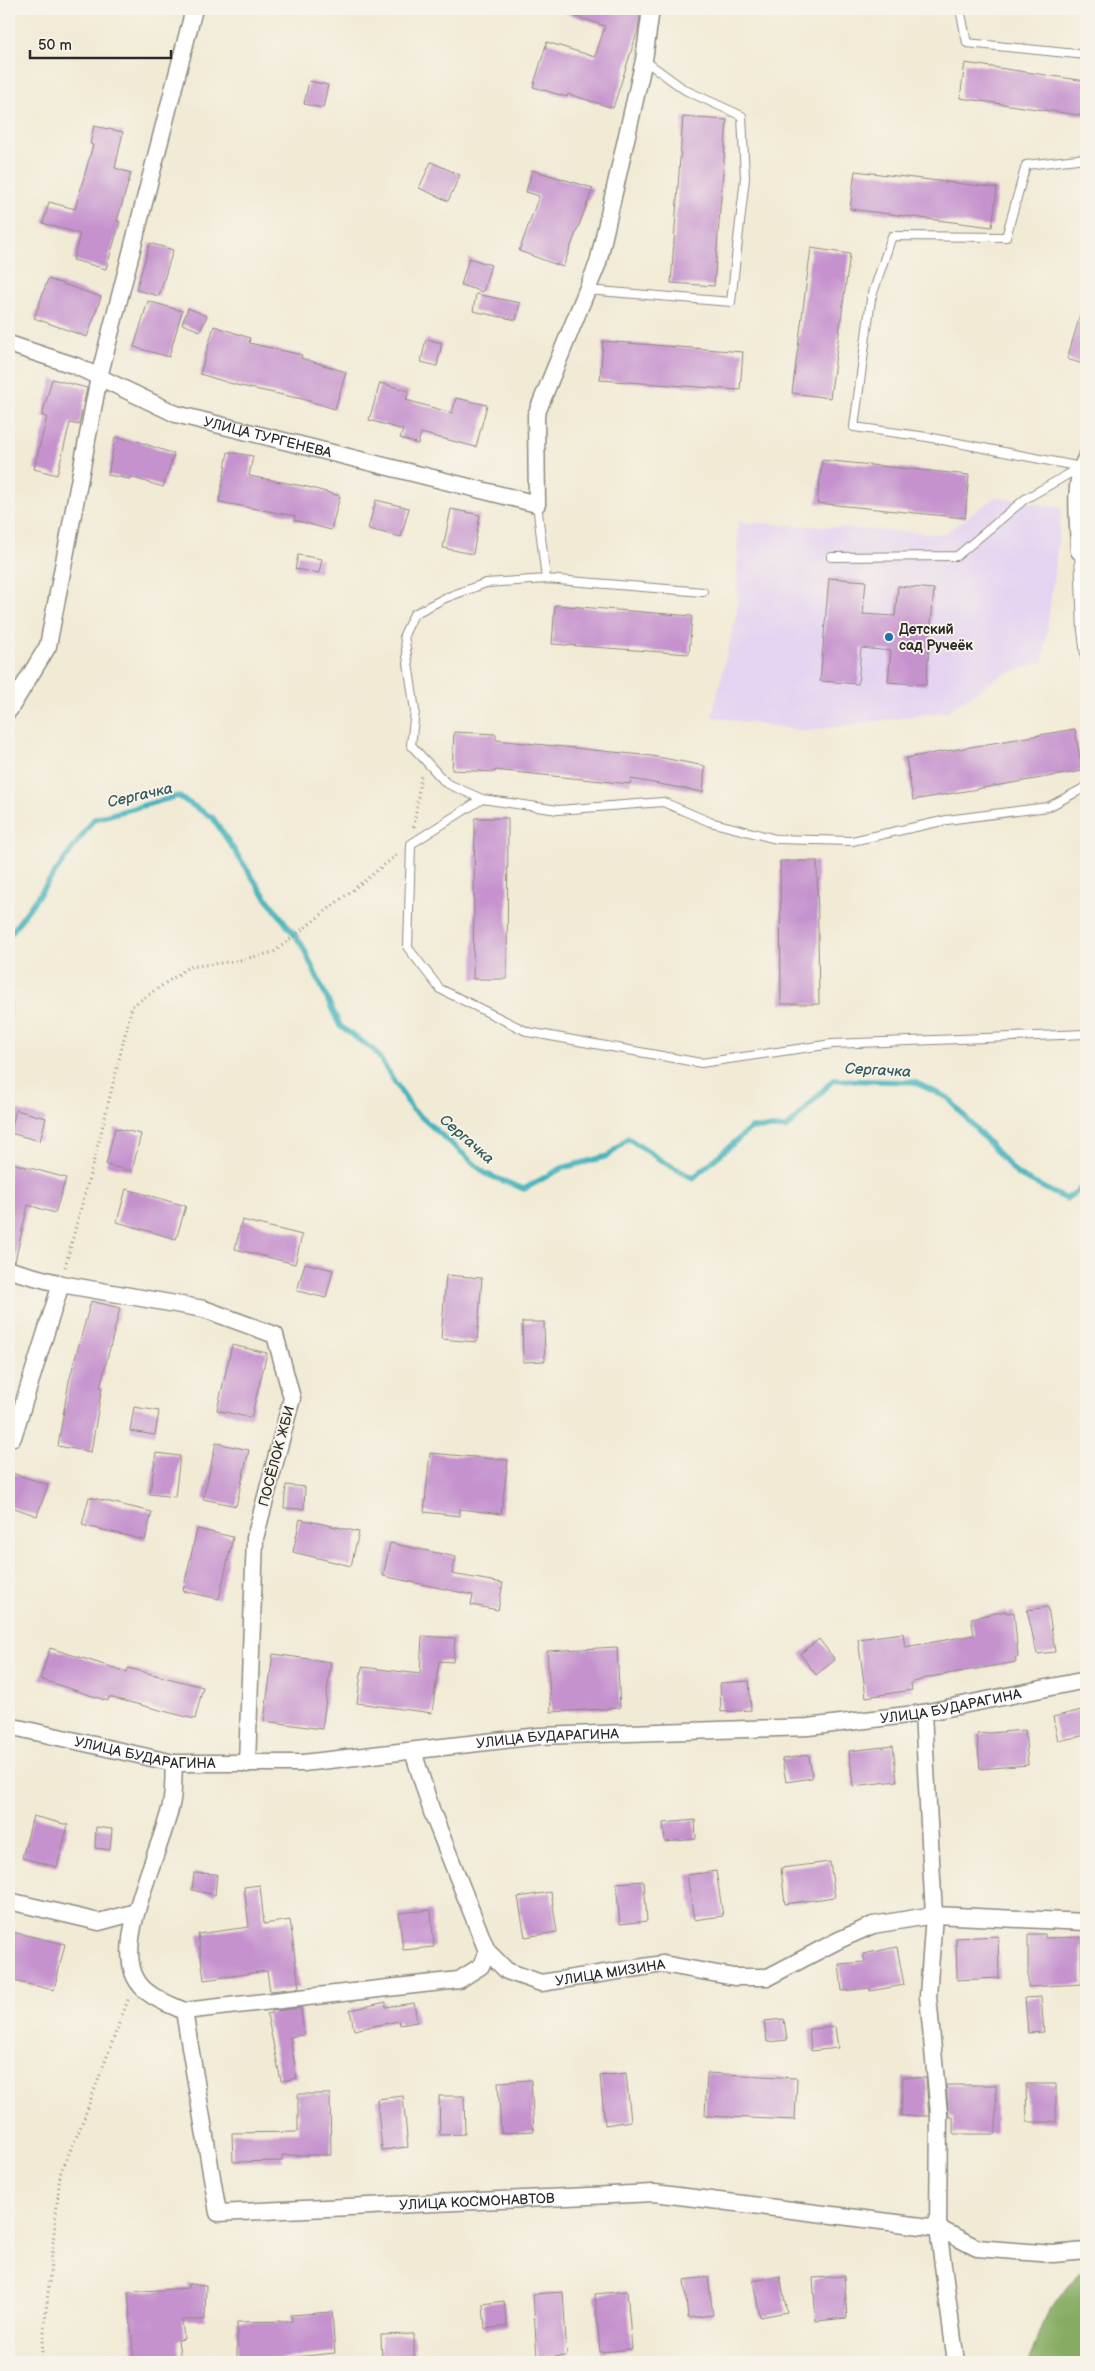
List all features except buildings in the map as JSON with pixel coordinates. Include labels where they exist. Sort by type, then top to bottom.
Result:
[{"type":"street","points":[[9,710],[48,646],[99,377],[194,9]]},
{"type":"street","points":[[537,504],[536,415],[598,263],[644,60],[651,9]]},
{"type":"street","name":"УЛИЦА ТУРГЕНЕВА","points":[[9,344],[76,366],[176,414],[537,504]]},
{"type":"street","points":[[1082,557],[1078,490],[1084,462]]},
{"type":"street","name":"ПОСЁЛОК ЖБИ","points":[[9,1270],[60,1284],[204,1309],[275,1335],[292,1398],[255,1538],[247,1764]]},
{"type":"street","points":[[9,1437],[13,1437],[60,1284]]},
{"type":"street","name":"УЛИЦА БУДАРАГИНА","points":[[9,1726],[174,1763],[303,1764],[539,1736],[808,1727],[923,1713],[1086,1680]]},
{"type":"street","points":[[923,1713],[934,1915],[928,1996],[939,2114],[938,2228],[956,2362]]},
{"type":"street","points":[[174,1763],[171,1805],[136,1912],[129,1961],[136,1979],[153,1997],[184,2011],[459,1980],[481,1966],[487,1951],[432,1812],[413,1750]]},
{"type":"street","points":[[9,1900],[99,1922],[136,1912]]},
{"type":"street","name":"УЛИЦА МИЗИНА","points":[[487,1951],[507,1971],[541,1983],[663,1964],[734,1977],[768,1977],[839,1940],[873,1925],[934,1915],[1086,1922]]},
{"type":"street","name":"УЛИЦА КОСМОНАВТОВ","points":[[184,2011],[218,2213],[654,2193],[938,2228],[976,2248],[1053,2254],[1086,2251]]},
{"type":"lane","points":[[960,9],[967,42],[1086,55]]},
{"type":"lane","points":[[587,290],[731,302],[745,178],[742,116],[685,90],[644,60]]},
{"type":"lane","points":[[1084,462],[854,427],[871,299],[892,236],[1006,237],[1026,165],[1086,158]]},
{"type":"lane","points":[[831,557],[957,556],[1025,499],[1084,462]]},
{"type":"lane","points":[[537,504],[546,579]]},
{"type":"lane","points":[[1082,557],[1082,630],[1086,664]]},
{"type":"lane","points":[[703,592],[546,579],[486,583],[445,598],[414,614],[404,636],[415,711],[411,744],[446,783],[482,799],[558,810],[663,802],[710,822],[776,839],[852,842],[946,820],[1048,807],[1086,787]]},
{"type":"lane","points":[[482,799],[411,844],[408,948],[440,989],[528,1032],[701,1063],[832,1044],[1086,1034]]},
{"type":"path","points":[[60,1284],[99,1141],[132,1006],[189,967],[236,961],[274,952],[411,844],[424,758]]},
{"type":"path","points":[[41,2362],[60,2174],[81,2126],[136,1979]]},
{"type":"shaded area","name":"Детский сад Ручеёк","points":[[996,497],[1062,508],[1043,662],[1001,675],[948,711],[806,731],[712,717],[737,612],[738,522],[944,534]]},
{"type":"green space","points":[[1082,2270],[1086,2270],[1086,2362],[1028,2362],[1049,2310]]},
{"type":"waterway","name":"Сергачка","points":[[9,936],[94,819],[178,796],[213,818],[262,892],[302,945],[340,1026],[375,1051],[412,1109],[486,1174],[524,1189],[562,1168],[608,1156],[628,1138],[662,1161],[693,1178],[751,1128],[787,1128],[833,1080],[914,1082],[948,1098],[1018,1175],[1066,1199],[1086,1185]]},
{"type":"waterway","name":"Сергачка","points":[[9,1002],[9,1013]]},
{"type":"place","name":"Детский сад Ручеёк","points":[[889,637]]}]
